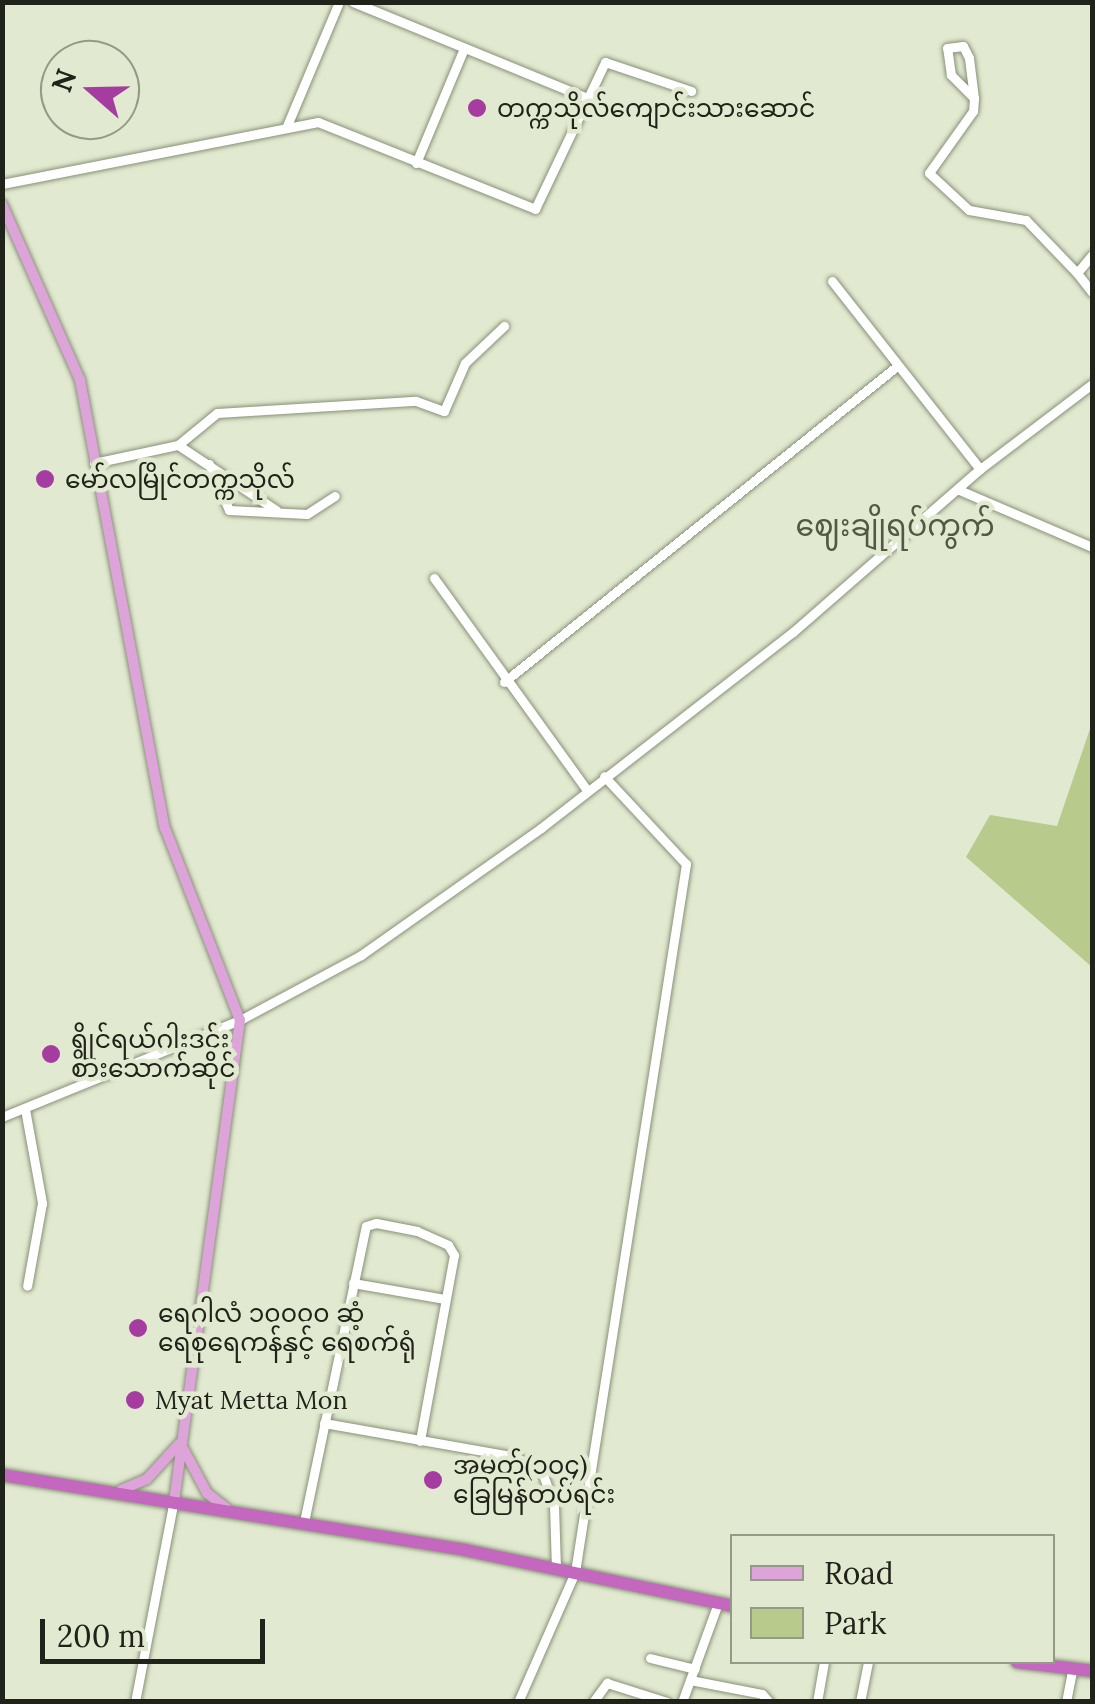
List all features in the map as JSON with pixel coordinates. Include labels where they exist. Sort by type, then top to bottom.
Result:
[{"type":"highway","points":[[2,1475],[226,1508],[575,1572],[725,1604]]},
{"type":"highway","points":[[1028,1664],[1072,1672],[1092,1670]]},
{"type":"main road","points":[[2,204],[80,380],[165,828],[240,1020],[174,1499]]},
{"type":"main road","points":[[122,1490],[170,1460],[184,1434]]},
{"type":"main road","points":[[184,1434],[187,1464],[206,1494],[226,1508]]},
{"type":"street","points":[[286,128],[339,2]]},
{"type":"street","points":[[353,2],[585,97]]},
{"type":"street","points":[[974,98],[951,75],[947,48],[963,46],[974,98],[973,111],[929,172],[969,210],[1026,220],[1092,292]]},
{"type":"street","points":[[416,163],[464,48]]},
{"type":"street","points":[[2,184],[318,122],[535,209],[551,188],[585,97],[605,62],[691,91]]},
{"type":"street","points":[[1077,273],[1092,255]]},
{"type":"street","points":[[832,280],[980,468]]},
{"type":"street","points":[[94,463],[178,445],[218,413],[416,401],[444,411],[465,363],[504,326]]},
{"type":"street","points":[[504,682],[897,366]]},
{"type":"street","points":[[2,1117],[240,1020],[361,954],[587,790],[793,632],[980,468],[1092,384]]},
{"type":"street","points":[[178,445],[276,510]]},
{"type":"street","points":[[209,464],[223,508],[307,514],[335,496]]},
{"type":"street","points":[[959,490],[1092,547]]},
{"type":"street","points":[[434,578],[504,682],[587,790]]},
{"type":"street","points":[[518,1702],[575,1572],[686,864],[604,776]]},
{"type":"street","points":[[25,1109],[42,1203],[28,1286]]},
{"type":"street","points":[[304,1522],[366,1226],[376,1224],[448,1245],[454,1256],[420,1441]]},
{"type":"street","points":[[354,1284],[446,1299]]},
{"type":"street","points":[[324,1423],[512,1456],[541,1470],[554,1504],[556,1569]]},
{"type":"street","points":[[136,1702],[174,1499]]},
{"type":"street","points":[[682,1702],[725,1604]]},
{"type":"street","points":[[650,1658],[695,1669]]},
{"type":"street","points":[[817,1702],[824,1664]]},
{"type":"street","points":[[860,1702],[868,1664]]},
{"type":"street","points":[[1066,1702],[1072,1672]]},
{"type":"street","points":[[690,1680],[768,1702]]},
{"type":"street","points":[[593,1702],[607,1683],[640,1698],[667,1702]]},
{"type":"street","points":[[726,1702],[729,1689]]},
{"type":"green space","points":[[1092,723],[1092,967],[966,857],[990,815],[1057,826]]},
{"type":"place","name":"တက္ကသိုလ်ကျောင်းသားဆောင်","points":[[477,108]]},
{"type":"place","name":"မော်လမြိုင်တက္ကသိုလ်","points":[[45,479]]},
{"type":"place","name":"ရွိုင်ရယ်ဂါးဒင်း စားသောက်ဆိုင်","points":[[51,1054]]},
{"type":"place","name":"ရေဂါလံ ၁၀၀၀၀ ဆံ့ ရေစုရေကန်နှင့် ရေစက်ရုံ","points":[[138,1328]]},
{"type":"place","name":"Myat Metta Mon","points":[[135,1400]]},
{"type":"place","name":"အမှတ်(၁၀၄) ခြေမြန်တပ်ရင်း","points":[[433,1480]]},
{"type":"district","name":"ဈေးချိုရပ်ကွက်","points":[[895,525]]}]
